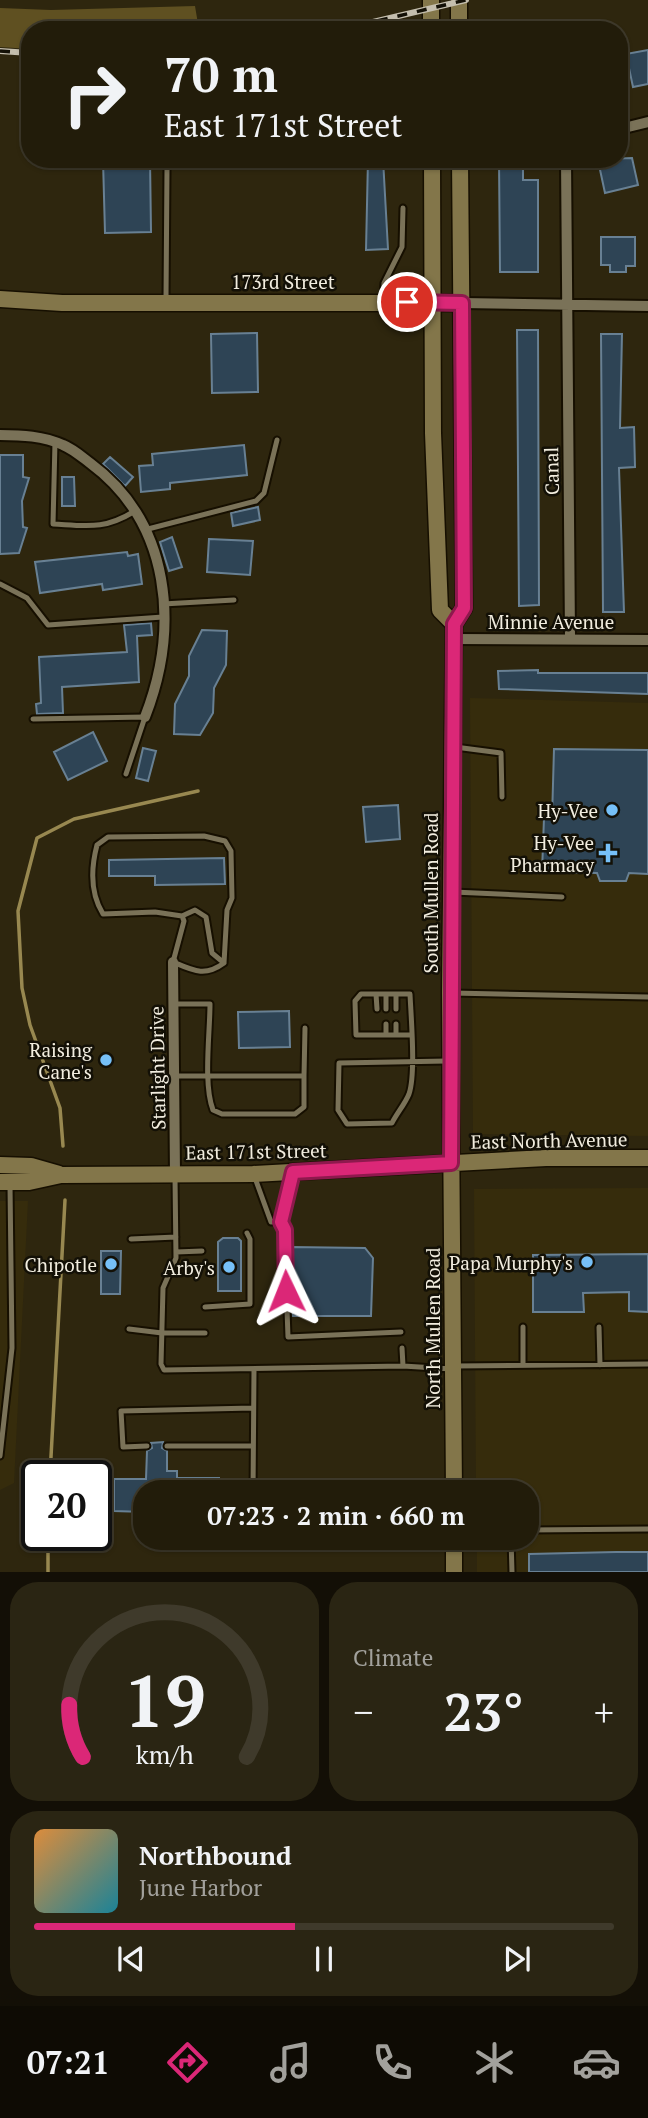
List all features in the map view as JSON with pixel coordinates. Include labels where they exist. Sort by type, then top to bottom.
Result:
[{"type":"street","points":[[431,0],[431,21]]},
{"type":"street","points":[[459,0],[460,21]]},
{"type":"street","points":[[628,127],[648,122]]},
{"type":"street","name":"South Mullen Road","points":[[432,168],[432,302],[440,610],[454,631]]},
{"type":"street","name":"South Mullen Road","points":[[451,1163],[454,631],[464,608],[460,168]]},
{"type":"street","points":[[566,168],[566,304]]},
{"type":"street","name":"173rd Street","points":[[0,299],[62,303],[432,302],[648,306]]},
{"type":"street","name":"Canal","points":[[566,304],[570,637]]},
{"type":"street","points":[[0,435],[34,436],[65,445],[113,480],[148,529],[163,586],[163,617],[161,651],[145,717]]},
{"type":"street","name":"Minnie Avenue","points":[[454,631],[648,640]]},
{"type":"street","name":"Starlight Drive","points":[[173,962],[175,1174]]},
{"type":"street","name":"East North Avenue","points":[[451,1163],[546,1158],[648,1158]]},
{"type":"street","name":"East 171st Street","points":[[5,1182],[61,1175],[253,1174],[451,1163]]},
{"type":"street","name":"North Mullen Road","points":[[451,1163],[454,1480]]},
{"type":"street","name":"East 171st Street","points":[[2,1166],[32,1166],[61,1175]]},
{"type":"street","points":[[454,1550],[454,1572]]},
{"type":"lane","points":[[166,302],[167,169]]},
{"type":"lane","points":[[383,302],[384,283],[402,247],[403,208]]},
{"type":"lane","points":[[148,529],[256,501],[264,493],[277,440]]},
{"type":"lane","points":[[55,442],[53,524],[100,527],[114,524],[135,511]]},
{"type":"lane","points":[[0,584],[27,598],[48,625],[163,617]]},
{"type":"lane","points":[[163,604],[234,600]]},
{"type":"lane","points":[[33,719],[145,717],[126,774]]},
{"type":"lane","points":[[452,747],[501,752],[502,797]]},
{"type":"lane","points":[[204,836],[225,841],[231,851],[232,898],[227,910],[224,963],[212,953],[206,917],[195,910],[182,916],[155,912],[103,914],[95,901],[93,862],[97,845],[108,837],[204,836]]},
{"type":"lane","points":[[452,892],[562,897]]},
{"type":"lane","points":[[182,916],[184,921],[173,962],[198,972],[211,972],[224,963]]},
{"type":"lane","points":[[376,993],[377,1009]]},
{"type":"lane","points":[[450,993],[648,998]]},
{"type":"lane","points":[[411,1035],[356,1035],[355,1001],[362,994],[410,994],[411,1035],[411,1061],[410,1093],[391,1123],[347,1124],[338,1110],[339,1063],[411,1061],[451,1061]]},
{"type":"lane","points":[[386,994],[386,1009]]},
{"type":"lane","points":[[396,994],[396,1009]]},
{"type":"lane","points":[[173,1004],[210,1004],[209,1076],[213,1110],[222,1114],[295,1114],[304,1107],[304,1028]]},
{"type":"lane","points":[[377,1024],[377,1035]]},
{"type":"lane","points":[[386,1024],[386,1035]]},
{"type":"lane","points":[[396,1024],[396,1035]]},
{"type":"lane","points":[[174,1076],[304,1076]]},
{"type":"lane","points":[[286,1291],[285,1230],[281,1222],[293,1172]]},
{"type":"lane","points":[[175,1174],[176,1252],[163,1288],[161,1364],[166,1371],[648,1364]]},
{"type":"lane","points":[[253,1174],[271,1222],[281,1222]]},
{"type":"lane","points":[[0,1456],[12,1348],[5,1182]]},
{"type":"lane","points":[[0,1231],[8,1231]]},
{"type":"lane","points":[[205,1307],[250,1304],[250,1240],[247,1233]]},
{"type":"lane","points":[[131,1239],[176,1237]]},
{"type":"lane","points":[[176,1252],[202,1251]]},
{"type":"lane","points":[[287,1309],[288,1337],[401,1332]]},
{"type":"lane","points":[[599,1327],[600,1364]]},
{"type":"lane","points":[[523,1328],[523,1365]]},
{"type":"lane","points":[[129,1329],[162,1333],[205,1333]]},
{"type":"lane","points":[[401,1348],[403,1366]]},
{"type":"lane","points":[[253,1480],[254,1370]]},
{"type":"lane","points":[[147,1446],[123,1447],[121,1411],[253,1408]]},
{"type":"lane","points":[[167,1446],[253,1446]]},
{"type":"lane","points":[[539,1530],[648,1529]]},
{"type":"lane","points":[[511,1550],[512,1572]]},
{"type":"shaded area","points":[[195,6],[198,21],[21,21],[21,48],[0,47],[0,8],[51,10]]},
{"type":"shaded area","points":[[470,698],[648,703],[648,1136],[473,1134]]},
{"type":"shaded area","points":[[648,1188],[648,1572],[477,1572],[477,1550],[539,1550],[539,1480],[476,1480],[474,1189]]},
{"type":"shaded area","points":[[0,1201],[28,1201],[14,1483],[0,1490]]},
{"type":"building","points":[[648,50],[648,84],[633,87],[628,54]]},
{"type":"building","points":[[628,158],[632,158],[638,185],[605,193],[600,168],[628,168]]},
{"type":"building","points":[[103,168],[150,168],[151,232],[105,233]]},
{"type":"building","points":[[368,168],[384,168],[388,249],[366,250]]},
{"type":"building","points":[[499,168],[523,168],[523,180],[538,180],[538,272],[500,272]]},
{"type":"building","points":[[601,237],[635,237],[635,266],[626,266],[626,272],[610,272],[610,265],[601,265]]},
{"type":"building","points":[[517,330],[538,330],[539,605],[519,606]]},
{"type":"building","points":[[257,333],[258,392],[212,393],[211,334]]},
{"type":"building","points":[[601,334],[622,334],[620,428],[634,427],[635,467],[619,468],[624,612],[603,612]]},
{"type":"building","points":[[244,445],[247,475],[170,483],[170,489],[141,492],[139,466],[153,465],[152,454]]},
{"type":"building","points":[[0,455],[23,455],[23,477],[29,478],[22,501],[23,527],[27,528],[19,553],[0,554]]},
{"type":"building","points":[[110,457],[133,477],[125,486],[103,464]]},
{"type":"building","points":[[62,477],[74,477],[75,506],[62,506]]},
{"type":"building","points":[[258,507],[260,520],[233,526],[231,513]]},
{"type":"building","points":[[172,537],[182,567],[169,571],[160,542]]},
{"type":"building","points":[[209,539],[253,541],[250,575],[207,572]]},
{"type":"building","points":[[127,552],[128,556],[138,554],[142,584],[103,590],[102,584],[40,593],[35,562]]},
{"type":"building","points":[[151,623],[152,635],[137,636],[139,682],[62,687],[63,713],[37,714],[36,704],[41,703],[39,657],[127,652],[124,625]]},
{"type":"building","points":[[202,630],[227,631],[226,665],[214,688],[213,713],[200,735],[174,734],[175,704],[189,676],[189,656]]},
{"type":"building","points":[[538,670],[538,673],[648,673],[648,694],[499,689],[498,671]]},
{"type":"building","points":[[93,732],[107,761],[68,780],[54,752]]},
{"type":"building","points":[[143,748],[156,751],[148,781],[136,778]]},
{"type":"building","name":"Hy-Vee","points":[[554,749],[648,750],[648,874],[629,873],[626,881],[600,881],[597,873],[542,872],[544,818],[552,819]]},
{"type":"building","points":[[398,805],[400,839],[366,842],[363,807]]},
{"type":"building","points":[[224,858],[225,884],[155,885],[155,876],[109,876],[109,860]]},
{"type":"building","points":[[289,1011],[290,1047],[239,1048],[238,1012]]},
{"type":"building","name":"Arby's","points":[[223,1238],[238,1238],[241,1241],[241,1291],[218,1291],[218,1242]]},
{"type":"building","points":[[291,1247],[365,1248],[373,1258],[371,1316],[293,1316],[291,1306],[283,1306],[282,1293],[288,1296],[292,1292]]},
{"type":"building","name":"Chipotle","points":[[101,1251],[121,1251],[120,1294],[101,1294]]},
{"type":"building","points":[[648,1254],[648,1312],[629,1311],[629,1292],[583,1293],[584,1312],[533,1312],[533,1255]]},
{"type":"building","points":[[163,1442],[162,1448],[167,1451],[167,1471],[177,1471],[177,1478],[219,1480],[133,1480],[133,1512],[114,1511],[114,1479],[146,1479],[147,1451],[152,1448],[151,1443]]},
{"type":"building","points":[[648,1552],[648,1572],[529,1572],[529,1554]]},
{"type":"waterway","points":[[63,1146],[60,1108],[30,1025],[22,988],[18,911],[37,838],[74,819],[198,791]]},
{"type":"waterway","points":[[51,1460],[65,1200]]},
{"type":"waterway","points":[[48,1551],[48,1572]]},
{"type":"railway","points":[[377,21],[466,0]]},
{"type":"railway","points":[[0,51],[21,52]]},
{"type":"place","name":"Hy-Vee","points":[[612,810]]},
{"type":"place","name":"Hy-Vee Pharmacy","points":[[608,853]]},
{"type":"place","name":"Raising Cane's","points":[[106,1060]]},
{"type":"place","name":"Papa Murphy's","points":[[587,1262]]},
{"type":"place","name":"Chipotle","points":[[111,1264]]},
{"type":"place","name":"Arby's","points":[[229,1267]]},
{"type":"route","points":[[286,1291],[285,1230],[281,1222],[293,1172],[451,1163],[454,624],[464,608],[462,303],[407,302]]}]
